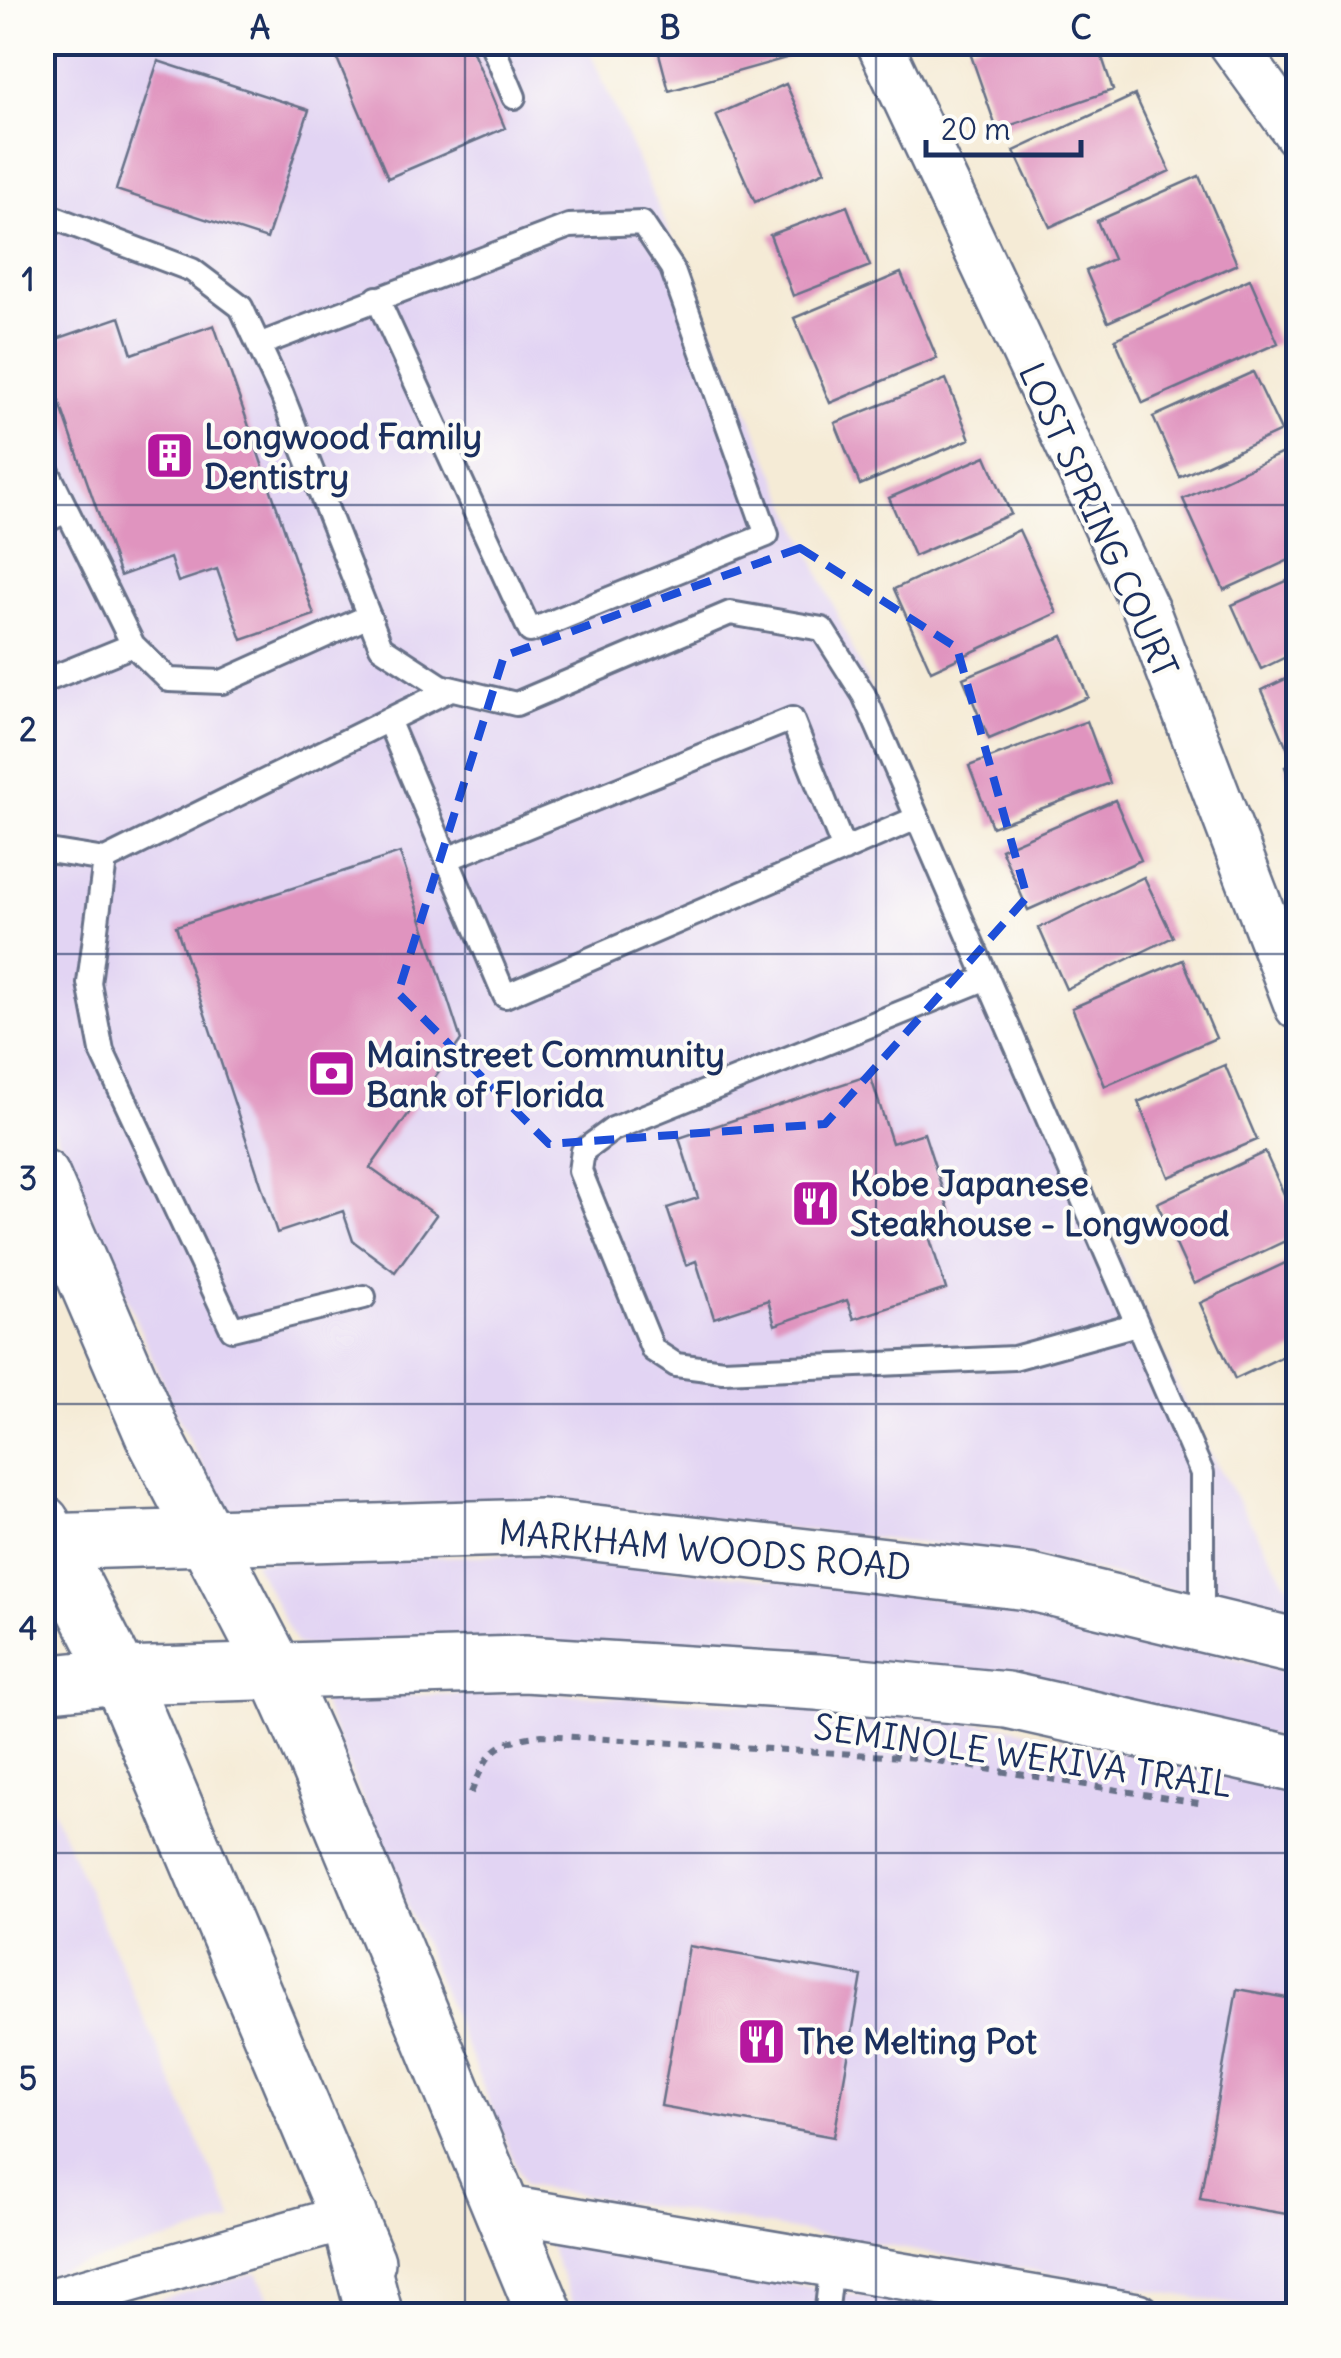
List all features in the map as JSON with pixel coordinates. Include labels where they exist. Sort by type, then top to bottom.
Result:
[{"type":"main road","points":[[42,1177],[154,1435],[277,1672],[546,2316]]},
{"type":"main road","name":"MARKHAM WOODS ROAD","points":[[46,1535],[208,1537],[542,1527],[1028,1582],[1298,1647]]},
{"type":"main road","points":[[46,1535],[120,1676],[388,2316]]},
{"type":"main road","points":[[42,1684],[120,1676],[524,1664],[817,1682],[1007,1700],[1298,1764]]},
{"type":"main road","points":[[349,2218],[375,2316]]},
{"type":"street","name":"LOST SPRING COURT","points":[[878,42],[1147,612],[1298,1007]]},
{"type":"street","points":[[1231,42],[1298,135]]},
{"type":"street","points":[[502,2208],[1137,2316]]},
{"type":"street","points":[[42,2304],[349,2218]]},
{"type":"lane","points":[[491,42],[514,98]]},
{"type":"lane","points":[[42,213],[192,270],[241,307],[260,344],[381,647],[451,689],[516,704],[730,613],[822,629],[864,695],[1202,1473],[1202,1622]]},
{"type":"lane","points":[[260,344],[376,298],[569,226],[642,223],[672,268],[768,535],[530,631],[376,298]]},
{"type":"lane","points":[[42,460],[133,645],[169,680],[222,682],[369,616]]},
{"type":"lane","points":[[42,523],[66,511]]},
{"type":"lane","points":[[42,682],[133,645]]},
{"type":"lane","points":[[42,850],[105,860],[451,689]]},
{"type":"lane","points":[[447,859],[792,719],[844,850]]},
{"type":"lane","points":[[388,720],[504,996],[918,818]]},
{"type":"lane","points":[[105,860],[89,982],[102,1051],[232,1329],[364,1297]]},
{"type":"lane","points":[[987,978],[613,1129],[583,1151],[580,1171],[653,1350],[676,1364],[722,1371],[1014,1358],[1137,1324]]},
{"type":"lane","points":[[826,2316],[832,2265]]},
{"type":"path","name":"SEMINOLE WEKIVA TRAIL","points":[[471,1793],[488,1754],[507,1740],[542,1736],[880,1754],[1222,1807]]},
{"type":"highlighted area","points":[[800,548],[957,648],[1027,897],[825,1124],[549,1144],[398,993],[504,656]]},
{"type":"shaded area","points":[[42,43],[586,43],[1196,1430],[1298,1602],[1298,1619],[1032,1556],[544,1501],[226,1510],[181,1425],[43,1103]]},
{"type":"shaded area","points":[[541,1554],[1024,1608],[1196,1647],[1298,1675],[1298,1738],[297,1645],[254,1562]]},
{"type":"shaded area","points":[[526,1692],[816,1708],[1003,1726],[1298,1792],[1298,2315],[524,2185],[320,1698]]},
{"type":"shaded area","points":[[43,1789],[234,2221],[42,2276]]},
{"type":"shaded area","points":[[548,2243],[979,2315],[578,2315]]},
{"type":"shaded area","points":[[257,2272],[276,2315],[104,2315]]},
{"type":"building","points":[[330,42],[469,42],[505,128],[388,178]]},
{"type":"building","points":[[656,42],[786,42],[790,57],[669,91]]},
{"type":"building","points":[[981,42],[1097,42],[1113,90],[997,130],[968,47]]},
{"type":"building","points":[[158,61],[309,110],[267,239],[116,190]]},
{"type":"building","points":[[786,84],[825,171],[755,202],[716,115]]},
{"type":"building","points":[[1135,95],[1170,171],[1050,227],[1014,151]]},
{"type":"building","points":[[1199,176],[1237,264],[1108,322],[1086,271],[1113,259],[1097,221]]},
{"type":"building","points":[[847,206],[870,266],[793,296],[770,235]]},
{"type":"building","points":[[901,273],[937,358],[830,403],[794,318]]},
{"type":"building","points":[[1250,279],[1278,343],[1143,403],[1115,339]]},
{"type":"building","name":"Longwood Family Dentistry","points":[[120,317],[132,354],[214,325],[314,615],[242,640],[217,569],[178,582],[170,558],[120,576],[42,344]]},
{"type":"building","points":[[1253,372],[1281,431],[1180,477],[1153,417]]},
{"type":"building","points":[[946,379],[970,439],[860,485],[835,423]]},
{"type":"building","points":[[1298,446],[1298,556],[1224,590],[1183,499]]},
{"type":"building","points":[[986,456],[1011,514],[914,556],[889,498]]},
{"type":"building","points":[[1019,530],[1057,613],[931,671],[894,589]]},
{"type":"building","points":[[1298,576],[1298,651],[1261,669],[1232,605]]},
{"type":"building","points":[[1063,636],[1088,697],[989,739],[963,678]]},
{"type":"building","points":[[1298,673],[1298,746],[1288,750],[1262,690]]},
{"type":"building","points":[[1087,721],[1110,783],[992,827],[969,766]]},
{"type":"building","points":[[1298,762],[1298,800],[1285,767]]},
{"type":"building","points":[[1115,800],[1141,860],[1028,910],[1001,849]]},
{"type":"building","name":"Mainstreet Community Bank of Florida","points":[[400,853],[461,1040],[370,1168],[436,1215],[395,1272],[353,1241],[343,1211],[277,1233],[176,926]]},
{"type":"building","points":[[1144,877],[1173,937],[1066,989],[1039,928]]},
{"type":"building","points":[[1183,960],[1216,1038],[1105,1086],[1072,1008]]},
{"type":"building","points":[[1225,1065],[1257,1140],[1169,1177],[1138,1102]]},
{"type":"building","name":"Kobe Japanese Steakhouse - Longwood","points":[[870,1075],[892,1143],[924,1133],[954,1225],[928,1233],[946,1289],[854,1319],[847,1300],[775,1325],[768,1300],[714,1318],[696,1261],[686,1265],[667,1208],[698,1198],[679,1138]]},
{"type":"building","points":[[1265,1152],[1298,1225],[1298,1235],[1194,1284],[1157,1203]]},
{"type":"building","points":[[1298,1257],[1298,1349],[1235,1379],[1200,1303]]},
{"type":"building","name":"The Melting Pot","points":[[689,1946],[862,1976],[834,2137],[661,2106]]},
{"type":"building","points":[[1237,1989],[1298,2000],[1298,2216],[1200,2199]]},
{"type":"place","name":"Longwood Family Dentistry","points":[[169,456]]},
{"type":"place","name":"Mainstreet Community Bank of Florida","points":[[331,1074]]},
{"type":"place","name":"Kobe Japanese Steakhouse - Longwood","points":[[815,1203]]},
{"type":"place","name":"The Melting Pot","points":[[762,2041]]}]
